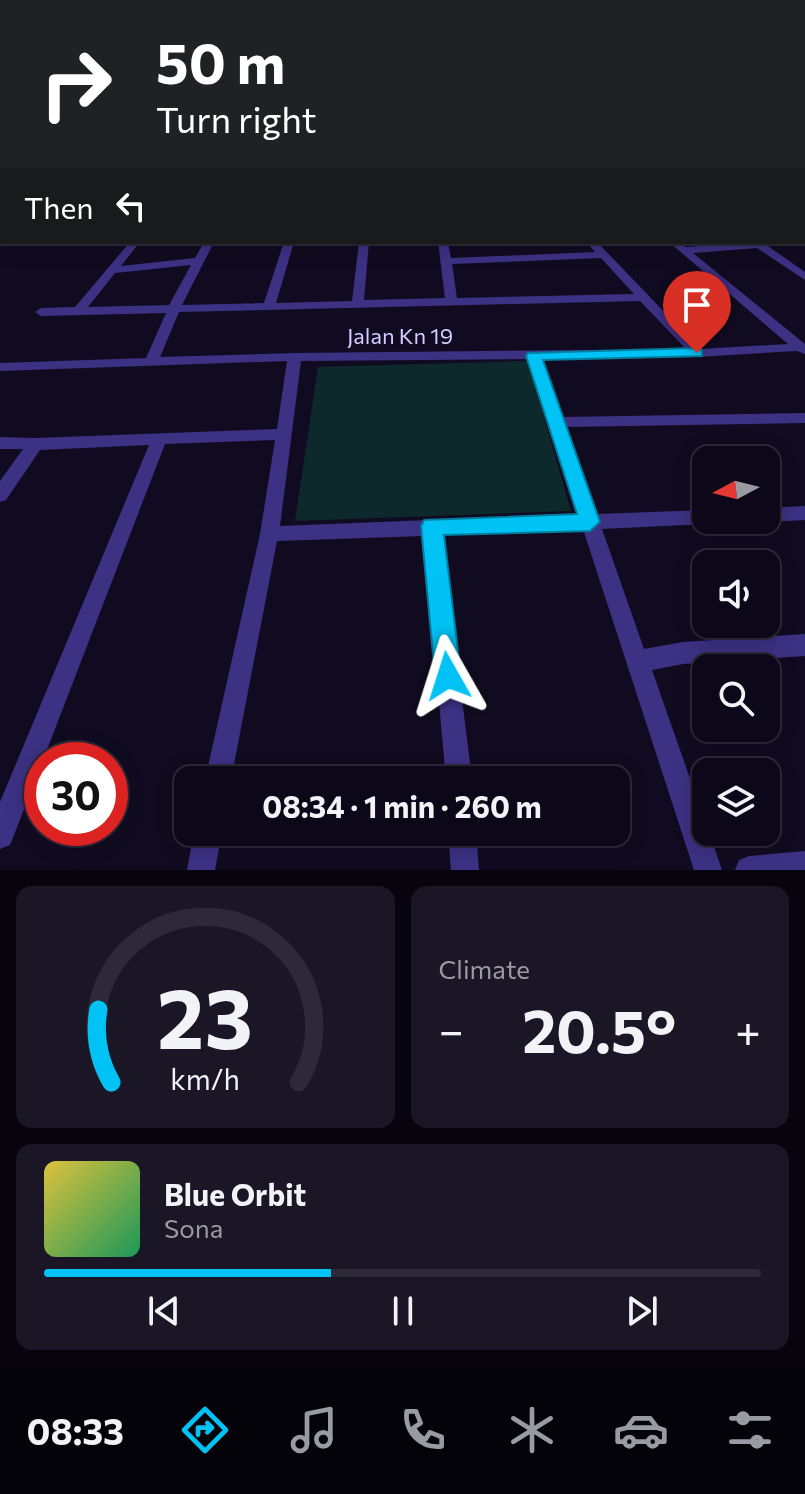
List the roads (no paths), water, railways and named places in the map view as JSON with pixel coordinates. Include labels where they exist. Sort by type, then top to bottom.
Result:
[{"type":"street","points":[[79,310],[133,244]]},
{"type":"street","points":[[151,362],[175,306],[208,244]]},
{"type":"street","points":[[269,305],[288,244]]},
{"type":"street","points":[[358,303],[364,244]]},
{"type":"street","points":[[443,244],[452,302]]},
{"type":"street","points":[[593,244],[697,353]]},
{"type":"street","points":[[679,246],[757,244],[805,277]]},
{"type":"street","points":[[679,246],[802,349]]},
{"type":"street","points":[[447,261],[604,255]]},
{"type":"street","points":[[112,270],[199,261]]},
{"type":"street","points":[[41,312],[175,306],[645,297]]},
{"type":"street","name":"Jalan Kn 19","points":[[0,367],[295,357],[534,356],[802,349]]},
{"type":"street","points":[[534,356],[708,870]]},
{"type":"street","points":[[221,766],[269,534],[295,357]]},
{"type":"street","points":[[556,422],[805,418]]},
{"type":"street","points":[[0,443],[284,434]]},
{"type":"street","points":[[0,835],[159,440]]},
{"type":"street","points":[[0,495],[35,444]]},
{"type":"street","points":[[780,514],[805,513]]},
{"type":"street","points":[[269,534],[692,518]]},
{"type":"street","points":[[432,526],[458,766]]},
{"type":"street","points":[[637,661],[683,653],[805,645]]},
{"type":"street","points":[[201,870],[205,846]]},
{"type":"street","points":[[463,846],[465,870]]},
{"type":"street","points":[[749,870],[805,865]]}]
